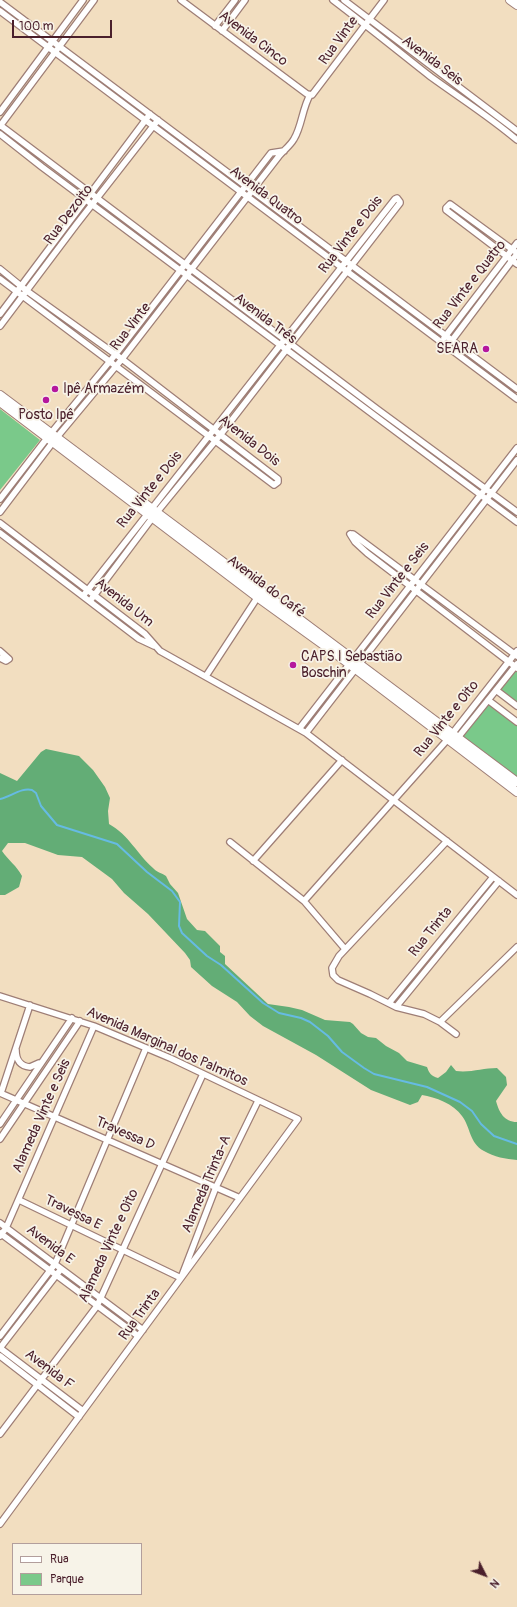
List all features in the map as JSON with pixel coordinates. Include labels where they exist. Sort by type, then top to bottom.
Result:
[{"type":"main road","points":[[510,0],[517,5]]},
{"type":"main road","name":"Avenida do Café","points":[[0,395],[52,438]]},
{"type":"main road","name":"Avenida do Café","points":[[0,402],[52,438],[453,738],[517,782]]},
{"type":"main road","name":"Avenida do Café","points":[[453,738],[517,792]]},
{"type":"street","points":[[0,112],[83,0]]},
{"type":"street","points":[[0,125],[94,0]]},
{"type":"street","name":"Avenida Cinco","points":[[180,0],[311,95]]},
{"type":"street","points":[[215,26],[235,0]]},
{"type":"street","points":[[222,31],[245,0]]},
{"type":"street","name":"Avenida Seis","points":[[333,0],[366,24],[432,77],[501,126],[517,140]]},
{"type":"street","name":"Avenida Seis","points":[[344,0],[517,131]]},
{"type":"street","name":"Rua Vinte","points":[[0,499],[122,359],[279,156],[292,143],[297,133],[305,105],[311,95],[384,0]]},
{"type":"street","name":"Avenida Quatro","points":[[0,2],[517,389]]},
{"type":"street","name":"Avenida Quatro","points":[[0,11],[517,399]]},
{"type":"street","name":"Rua Dezoito","points":[[0,314],[150,114]]},
{"type":"street","name":"Rua Dezoito","points":[[0,326],[92,204],[158,120]]},
{"type":"street","name":"Avenida Três","points":[[0,125],[90,194],[186,263],[377,409],[517,512]]},
{"type":"street","name":"Avenida Três","points":[[0,134],[280,346],[517,522]]},
{"type":"street","name":"Rua Vinte","points":[[0,512],[52,438],[241,192],[272,153],[284,150]]},
{"type":"street","name":"Rua Vinte e Dois","points":[[83,596],[152,513],[221,434],[400,203],[397,198],[214,429],[152,513],[90,601]]},
{"type":"street","points":[[515,252],[450,204],[448,206],[446,210],[515,262]]},
{"type":"street","name":"Rua Vinte e Quatro","points":[[448,346],[515,262],[517,243]]},
{"type":"street","name":"Rua Vinte e Quatro","points":[[441,341],[507,256],[515,252]]},
{"type":"street","name":"Avenida Dois","points":[[0,269],[27,291],[122,359],[221,434],[278,479],[278,482],[274,485],[0,279]]},
{"type":"street","name":"Rua Vinte e Seis","points":[[306,733],[354,663],[410,586],[517,448]]},
{"type":"street","name":"Rua Vinte e Seis","points":[[299,729],[421,585],[517,460]]},
{"type":"street","name":"Avenida Um","points":[[0,523],[148,637],[154,646]]},
{"type":"street","name":"Avenida Um","points":[[0,532],[144,642],[154,646]]},
{"type":"street","points":[[516,654],[353,534],[350,534],[360,548],[516,666]]},
{"type":"street","points":[[206,676],[259,594]]},
{"type":"street","points":[[135,635],[139,630]]},
{"type":"street","points":[[154,646],[180,663],[206,676],[306,733],[517,895]]},
{"type":"street","points":[[0,651],[9,659],[6,661],[0,658]]},
{"type":"street","name":"Rua Vinte e Oito","points":[[453,738],[509,661],[516,654]]},
{"type":"street","name":"Rua Vinte e Oito","points":[[304,901],[394,800],[488,700],[516,666]]},
{"type":"street","points":[[496,690],[517,706]]},
{"type":"street","points":[[488,700],[517,722]]},
{"type":"street","points":[[253,860],[342,760]]},
{"type":"street","points":[[447,841],[345,949],[332,966],[332,973],[340,982],[396,1007],[422,1013],[440,1022],[456,1034]]},
{"type":"street","points":[[230,842],[304,901],[345,949]]},
{"type":"street","name":"Rua Trinta","points":[[389,1003],[493,877]]},
{"type":"street","name":"Rua Trinta","points":[[396,1007],[499,882]]},
{"type":"street","points":[[440,1022],[517,947]]},
{"type":"street","name":"Avenida Marginal dos Palmitos","points":[[0,996],[94,1026],[146,1048],[298,1119]]},
{"type":"street","points":[[1,1093],[30,1005]]},
{"type":"street","points":[[0,1124],[72,1018]]},
{"type":"street","points":[[0,1139],[80,1021]]},
{"type":"street","name":"Alameda Vinte e Seis","points":[[1,1234],[6,1228],[19,1200],[94,1026]]},
{"type":"street","points":[[16,1046],[18,1061],[23,1066],[28,1067],[34,1066],[40,1062],[48,1052]]},
{"type":"street","points":[[0,1336],[55,1264],[146,1048]]},
{"type":"street","name":"Alameda Vinte e Oito","points":[[0,1434],[97,1306],[203,1074]]},
{"type":"street","name":"Travessa D","points":[[1,1093],[240,1198]]},
{"type":"street","name":"Alameda Trinta-A","points":[[181,1278],[216,1187],[258,1101]]},
{"type":"street","name":"Rua Trinta","points":[[0,1524],[298,1119]]},
{"type":"street","name":"Travessa E","points":[[19,1200],[181,1278]]},
{"type":"street","name":"Avenida E","points":[[0,1223],[143,1330]]},
{"type":"street","name":"Avenida E","points":[[1,1234],[138,1336]]},
{"type":"street","points":[[0,1348],[61,1269]]},
{"type":"street","name":"Avenida F","points":[[0,1348],[84,1411]]},
{"type":"street","name":"Avenida F","points":[[0,1356],[80,1417]]},
{"type":"green space","points":[[0,409],[40,440],[0,490]]},
{"type":"green space","points":[[517,668],[517,706],[496,690]]},
{"type":"green space","points":[[488,700],[517,722],[517,782],[458,737]]},
{"type":"green space","points":[[46,749],[79,756],[93,770],[105,787],[110,798],[108,811],[109,824],[116,828],[127,839],[147,863],[166,876],[170,884],[178,893],[187,919],[197,930],[205,931],[220,946],[220,952],[225,956],[225,964],[268,1004],[302,1010],[325,1020],[350,1022],[361,1033],[368,1037],[376,1038],[386,1046],[399,1053],[407,1061],[427,1067],[431,1074],[438,1078],[446,1072],[451,1065],[456,1071],[497,1068],[506,1077],[507,1085],[496,1101],[497,1105],[505,1118],[512,1122],[517,1122],[517,1160],[496,1156],[479,1148],[473,1140],[465,1121],[459,1112],[444,1102],[433,1097],[422,1095],[418,1102],[410,1105],[371,1090],[316,1055],[263,1026],[250,1016],[237,1002],[212,986],[191,967],[190,960],[185,953],[148,914],[124,893],[112,879],[82,857],[58,855],[25,843],[8,843],[2,851],[18,869],[22,876],[19,887],[5,895],[0,895],[0,773],[17,781],[41,752]]},
{"type":"waterway","points":[[0,799],[20,791],[28,789],[32,790],[36,793],[41,806],[57,825],[117,844],[147,872],[172,891],[180,902],[179,926],[182,933],[207,956],[221,965],[263,1003],[279,1013],[301,1018],[310,1022],[328,1036],[342,1052],[374,1074],[427,1087],[460,1102],[472,1111],[481,1124],[494,1136],[517,1144]]},
{"type":"place","name":"SEARA","points":[[486,349]]},
{"type":"place","name":"Ipê Armazém","points":[[55,389]]},
{"type":"place","name":"Posto Ipê","points":[[46,400]]},
{"type":"place","name":"CAPS I Sebastião Boschin","points":[[293,665]]}]
